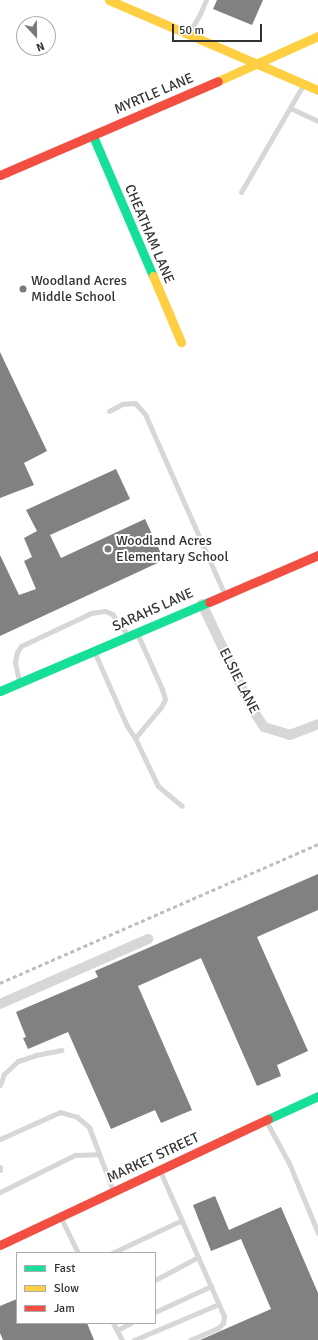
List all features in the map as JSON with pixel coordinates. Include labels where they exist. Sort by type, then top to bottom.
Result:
[{"type":"street","points":[[109,0],[318,90]]},
{"type":"street","name":"MYRTLE LANE","points":[[0,175],[212,84],[318,36]]},
{"type":"street","name":"CHEATHAM LANE","points":[[93,136],[181,342]]},
{"type":"street","name":"SARAHS LANE","points":[[0,691],[318,555]]},
{"type":"street","name":"ELSIE LANE","points":[[202,604],[251,707],[264,727],[290,735],[318,724]]},
{"type":"street","points":[[0,1004],[148,939]]},
{"type":"street","name":"MARKET STREET","points":[[0,1244],[61,1217],[318,1096]]},
{"type":"lane","points":[[188,34],[200,14],[206,0]]},
{"type":"lane","points":[[241,192],[304,84]]},
{"type":"lane","points":[[290,108],[318,121]]},
{"type":"lane","points":[[109,411],[122,404],[135,403],[145,414],[224,594]]},
{"type":"lane","points":[[20,682],[15,662],[17,652],[21,646],[92,613],[106,611],[112,614],[133,634],[162,689],[165,699],[161,707],[135,738]]},
{"type":"lane","points":[[94,650],[127,726],[135,738],[158,786],[182,806]]},
{"type":"lane","points":[[0,1085],[4,1074],[18,1061],[36,1055],[62,1050]]},
{"type":"lane","points":[[0,1139],[60,1112],[77,1117],[89,1128],[113,1192]]},
{"type":"lane","points":[[266,1120],[289,1164],[318,1233]]},
{"type":"lane","points":[[0,1192],[75,1155],[98,1154]]},
{"type":"lane","points":[[160,1170],[224,1316],[223,1323],[218,1328],[190,1340]]},
{"type":"lane","points":[[61,1217],[78,1252]]},
{"type":"lane","points":[[114,1252],[182,1220]]},
{"type":"lane","points":[[156,1279],[198,1257]]},
{"type":"lane","points":[[156,1312],[211,1286]]},
{"type":"lane","points":[[134,1340],[219,1304]]},
{"type":"lane","points":[[113,1324],[122,1340]]},
{"type":"lane","points":[[116,1330],[129,1324]]},
{"type":"building","points":[[217,0],[263,0],[252,25],[213,9]]},
{"type":"building","points":[[0,352],[47,451],[24,463],[34,485],[0,498]]},
{"type":"building","points":[[116,469],[130,499],[50,535],[61,558],[145,519],[164,560],[0,636],[0,555],[19,595],[36,589],[24,561],[32,557],[24,538],[37,531],[26,510]]},
{"type":"building","points":[[318,874],[318,910],[257,937],[308,1051],[277,1065],[281,1076],[257,1086],[201,958],[138,986],[192,1110],[161,1123],[155,1110],[111,1129],[68,1032],[28,1049],[23,1038],[26,1037],[16,1012],[98,977],[95,971]]},
{"type":"building","points":[[215,1196],[229,1230],[281,1207],[318,1293],[318,1340],[200,1340],[271,1309],[241,1239],[211,1251],[193,1205]]},
{"type":"building","points":[[16,1299],[16,1324],[87,1324],[94,1340],[3,1340],[0,1333],[0,1306]]},
{"type":"railway","points":[[0,983],[318,844]]},
{"type":"traffic: fast","points":[[93,136],[153,276]]},
{"type":"traffic: fast","points":[[0,691],[209,602]]},
{"type":"traffic: fast","points":[[268,1119],[318,1096]]},
{"type":"traffic: slow","points":[[109,0],[318,90]]},
{"type":"traffic: slow","points":[[218,81],[318,36]]},
{"type":"traffic: slow","points":[[153,276],[181,342]]},
{"type":"traffic: jam","points":[[0,175],[218,81]]},
{"type":"traffic: jam","points":[[209,602],[318,555]]},
{"type":"traffic: jam","points":[[0,1245],[268,1119]]},
{"type":"place","name":"Woodland Acres Middle School","points":[[23,289]]},
{"type":"place","name":"Woodland Acres Elementary School","points":[[108,549]]}]
